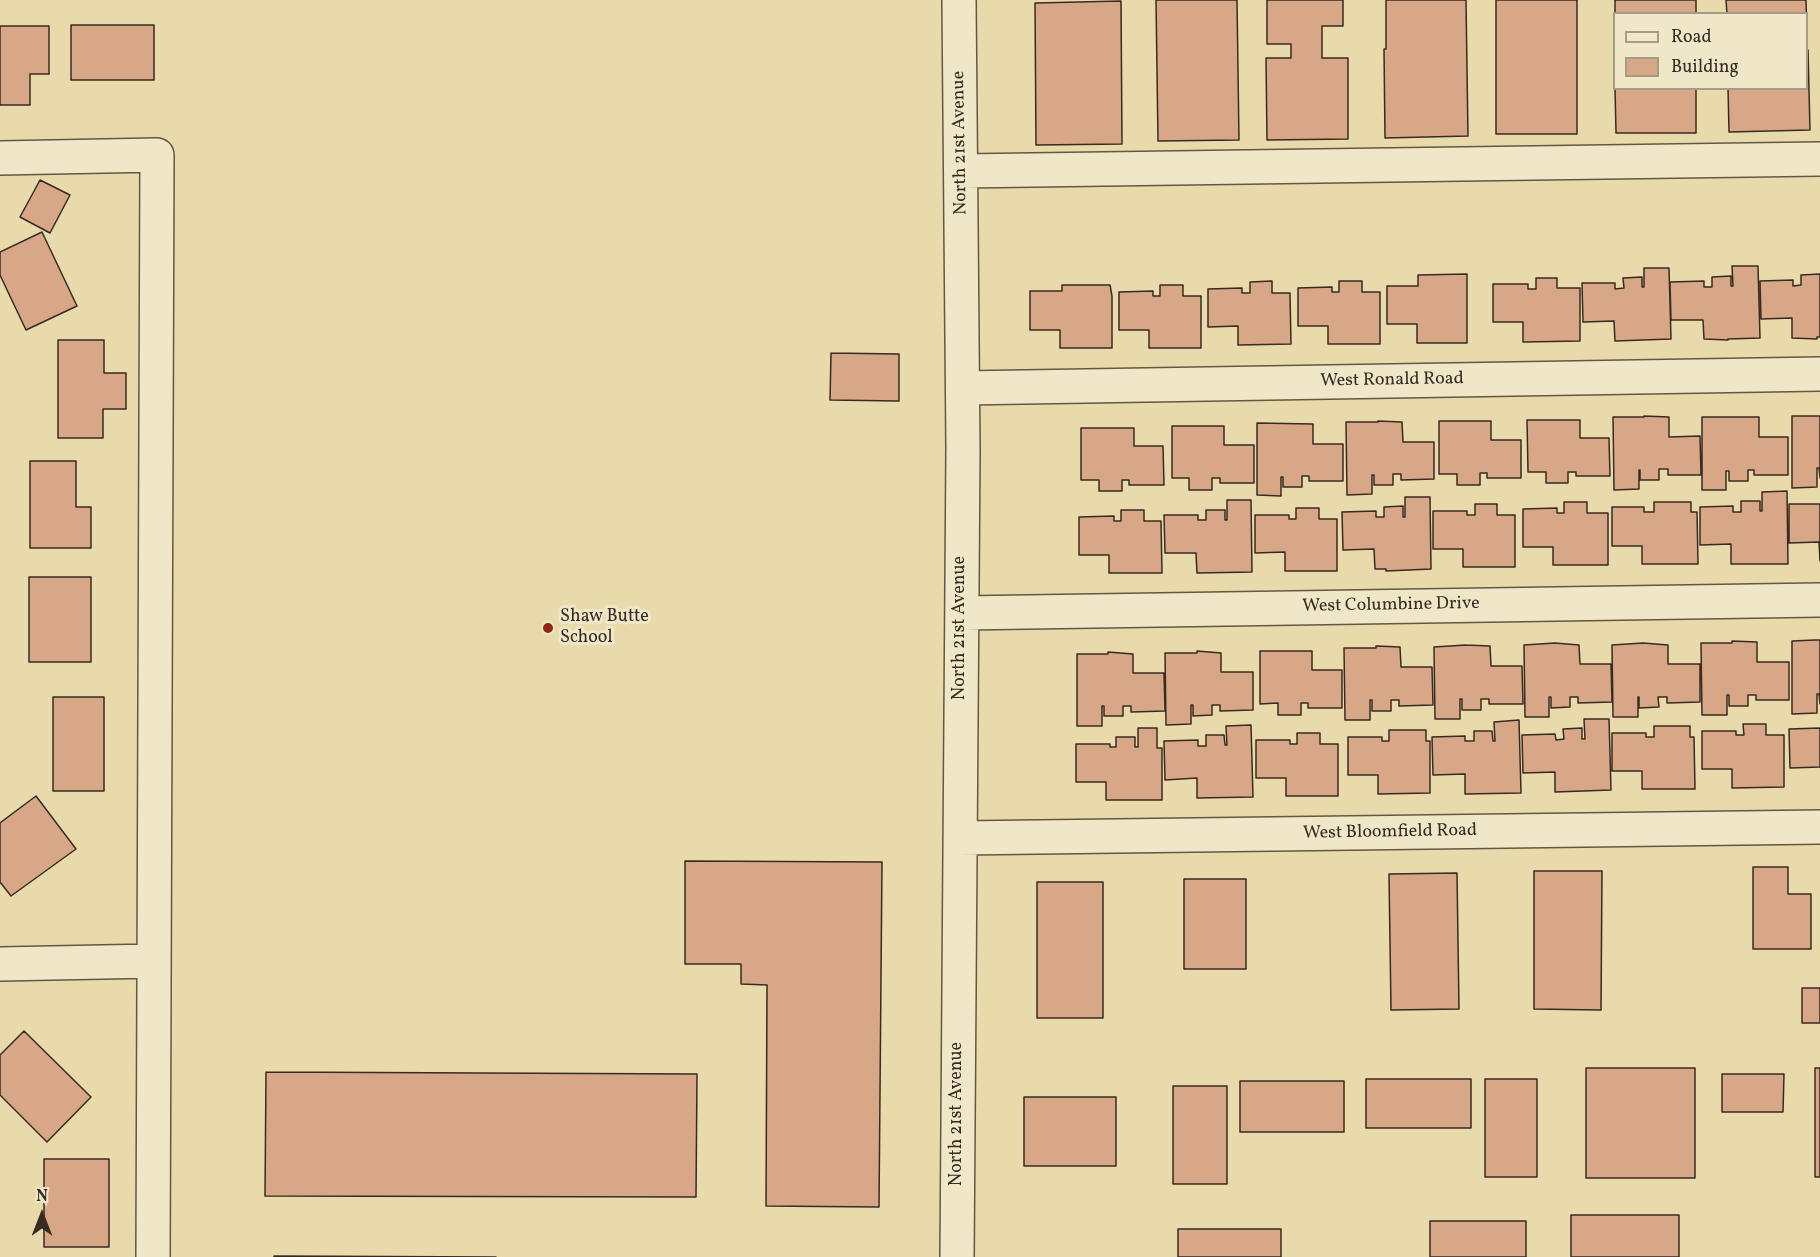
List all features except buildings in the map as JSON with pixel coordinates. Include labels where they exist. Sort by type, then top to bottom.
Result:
[{"type":"street","name":"North 21st Avenue","points":[[957,1257],[963,388],[959,0]]},
{"type":"street","points":[[0,158],[157,155],[153,1257]]},
{"type":"street","points":[[961,171],[1820,159]]},
{"type":"street","name":"West Ronald Road","points":[[963,388],[1820,374]]},
{"type":"street","name":"West Columbine Drive","points":[[962,613],[1820,600]]},
{"type":"street","name":"West Bloomfield Road","points":[[960,838],[1820,827]]},
{"type":"street","points":[[0,964],[154,961]]},
{"type":"place","name":"Shaw Butte School","points":[[548,628]]}]
